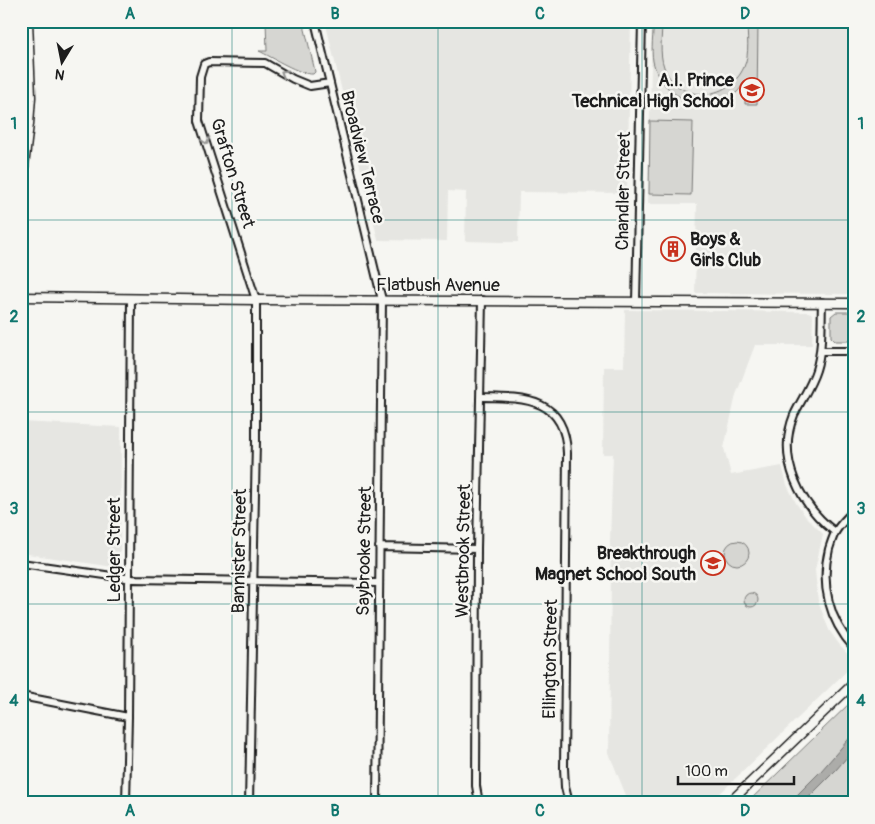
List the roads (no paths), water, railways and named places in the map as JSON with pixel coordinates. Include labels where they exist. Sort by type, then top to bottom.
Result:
[{"type":"street","points":[[21,191],[31,97],[25,44],[28,21]]},
{"type":"street","name":"Broadview Terrace","points":[[315,21],[382,300]]},
{"type":"street","name":"Chandler Street","points":[[636,302],[642,21]]},
{"type":"street","name":"Grafton Street","points":[[256,300],[199,122],[201,70],[204,64],[214,61],[260,62],[268,64],[310,86],[330,83]]},
{"type":"street","name":"Flatbush Avenue","points":[[21,297],[854,303]]},
{"type":"street","name":"Ledger Street","points":[[126,803],[130,298]]},
{"type":"street","name":"Bannister Street","points":[[249,803],[256,300]]},
{"type":"street","name":"Saybrooke Street","points":[[377,803],[382,300]]},
{"type":"street","name":"Westbrook Street","points":[[479,803],[476,786],[482,300]]},
{"type":"street","points":[[822,302],[820,351],[810,384],[794,416],[788,447],[796,486],[822,522],[835,532]]},
{"type":"street","points":[[820,351],[854,351]]},
{"type":"street","name":"Ellington Street","points":[[481,397],[512,398],[546,407],[560,421],[565,433],[567,453],[564,768],[565,787],[569,803]]},
{"type":"street","points":[[854,510],[835,532],[826,560],[825,580],[831,614],[838,628],[854,648]]},
{"type":"street","points":[[380,547],[478,549]]},
{"type":"street","points":[[21,563],[129,579],[378,583]]},
{"type":"street","points":[[729,803],[854,682]]},
{"type":"street","points":[[21,696],[128,717]]},
{"type":"place","name":"A.I. Prince Technical High School","points":[[752,90]]},
{"type":"place","name":"Boys & Girls Club","points":[[673,249]]},
{"type":"place","name":"Breakthrough Magnet School South","points":[[713,563]]}]
